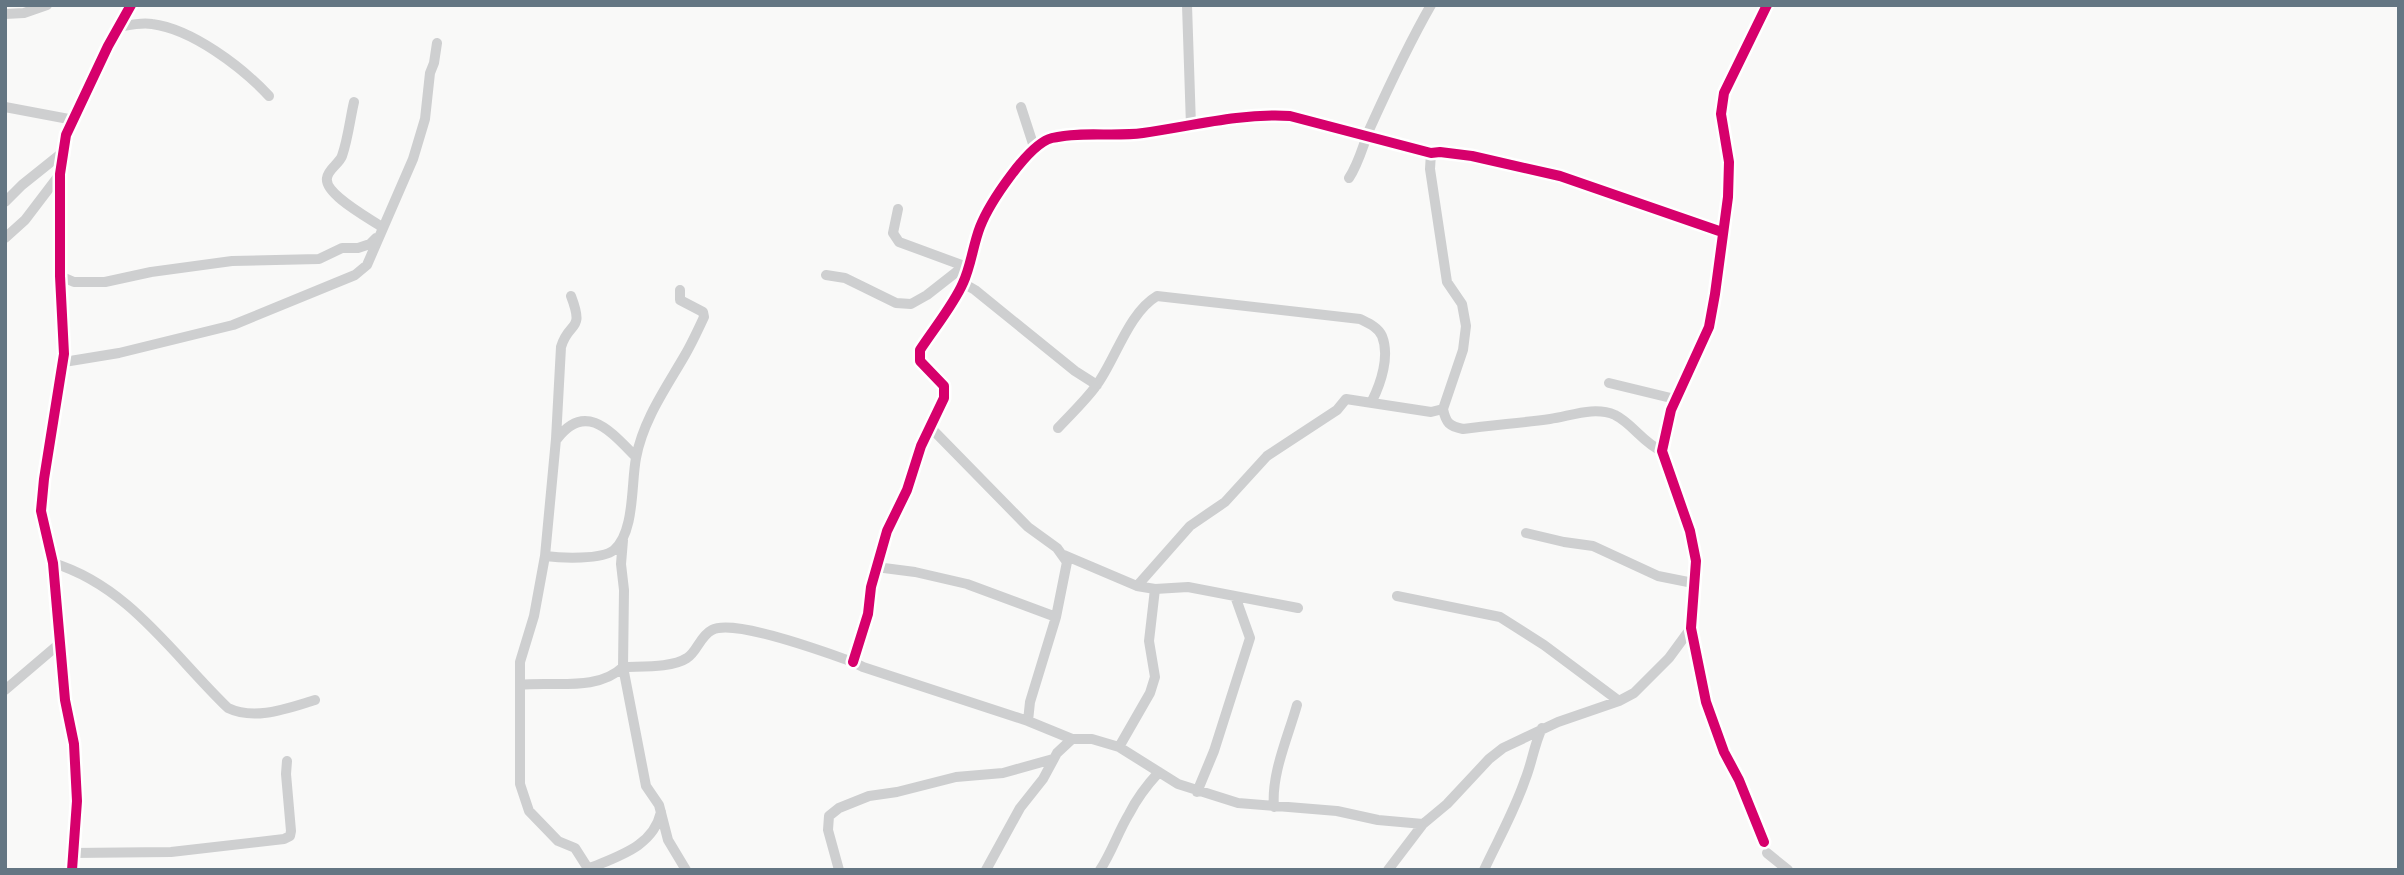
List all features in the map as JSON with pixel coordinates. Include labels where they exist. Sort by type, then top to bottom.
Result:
[{"type":"street","points":[[5,14],[24,13],[47,5]]},
{"type":"street","points":[[72,870],[77,801],[74,744],[65,700],[53,563],[41,511],[64,362],[60,276],[60,174],[66,135],[131,5]]},
{"type":"street","points":[[1186,5],[1191,126]]},
{"type":"street","points":[[1349,178],[1406,49],[1431,5]]},
{"type":"street","points":[[1764,842],[1739,780],[1724,752],[1706,702],[1691,628],[1696,561],[1690,531],[1662,451],[1675,399],[1709,327],[1715,294],[1729,178],[1721,114],[1724,93],[1767,5]]},
{"type":"street","points":[[119,27],[139,23],[155,24],[194,39],[222,54],[269,96]]},
{"type":"street","points":[[64,362],[119,353],[233,325],[355,275],[367,265],[413,159],[425,119],[430,73],[437,43]]},
{"type":"street","points":[[354,102],[342,158],[326,178],[328,188],[380,232]]},
{"type":"street","points":[[5,107],[74,120]]},
{"type":"street","points":[[1021,107],[1034,147]]},
{"type":"street","points":[[853,662],[868,614],[876,567],[887,531],[946,390],[920,361],[920,350],[963,284],[966,266],[991,202],[1034,147],[1051,138],[1091,134],[1120,136],[1191,126],[1217,119],[1290,116],[1431,153],[1472,156],[1560,176],[1722,232]]},
{"type":"street","points":[[5,202],[62,153]]},
{"type":"street","points":[[1431,153],[1430,169],[1447,282],[1462,304],[1466,326],[1463,350],[1443,409],[1446,421],[1451,426],[1463,429],[1551,419],[1592,411],[1608,412],[1626,422],[1650,446],[1662,451]]},
{"type":"street","points":[[5,238],[24,220],[60,174]]},
{"type":"street","points":[[898,209],[893,233],[899,242],[966,266]]},
{"type":"street","points":[[60,276],[74,282],[105,282],[151,272],[232,261],[319,259],[342,248],[358,248],[370,244],[380,232]]},
{"type":"street","points":[[826,275],[845,278],[896,303],[911,304],[966,266]]},
{"type":"street","points":[[963,284],[975,290],[1075,371],[1097,385]]},
{"type":"street","points":[[680,290],[680,300],[703,312],[704,317],[642,433],[636,457],[631,508],[621,564],[624,590],[623,667],[646,786],[662,811],[668,840],[686,870]]},
{"type":"street","points":[[1058,428],[1097,385],[1120,342],[1149,301],[1163,295],[1349,316],[1374,326],[1381,335],[1384,350],[1381,384],[1372,401]]},
{"type":"street","points":[[571,296],[578,319],[561,347],[545,556],[536,606],[522,652],[520,784],[529,811],[554,838],[570,845],[581,854],[588,869],[631,851],[644,841],[654,830],[662,811]]},
{"type":"street","points":[[1609,383],[1675,399]]},
{"type":"street","points":[[1137,586],[1190,526],[1226,502],[1267,456],[1337,410],[1346,399],[1431,412],[1443,409]]},
{"type":"street","points":[[556,439],[564,429],[586,420],[597,423],[612,433],[636,457]]},
{"type":"street","points":[[931,428],[1028,527],[1057,548],[1067,562],[1055,617],[1030,702],[1028,722]]},
{"type":"street","points":[[1526,533],[1593,546],[1658,576],[1688,582],[1695,580]]},
{"type":"street","points":[[545,556],[602,556],[612,552],[624,540]]},
{"type":"street","points":[[1064,555],[1137,586],[1156,589],[1188,587],[1298,608]]},
{"type":"street","points":[[53,563],[75,569],[115,593],[144,619],[228,708],[257,714],[315,700]]},
{"type":"street","points":[[876,567],[915,572],[967,584],[1055,617]]},
{"type":"street","points":[[1119,747],[1150,692],[1155,677],[1149,641],[1156,589]]},
{"type":"street","points":[[1197,792],[1214,751],[1250,638],[1235,596]]},
{"type":"street","points":[[1397,596],[1500,617],[1574,666],[1619,701]]},
{"type":"street","points":[[520,685],[601,680],[614,675],[623,667],[662,666],[688,658],[703,636],[711,630],[729,627],[775,637],[853,662],[1072,739],[1092,739],[1119,747],[1178,784],[1197,792],[1238,803],[1337,811],[1378,820],[1423,824]]},
{"type":"street","points":[[1388,870],[1423,824],[1447,804],[1489,759],[1512,742],[1542,728],[1619,701],[1643,686],[1669,658],[1691,628]]},
{"type":"street","points":[[5,690],[59,643]]},
{"type":"street","points":[[1274,807],[1273,798],[1279,770],[1297,705]]},
{"type":"street","points":[[1484,870],[1511,817],[1542,728]]},
{"type":"street","points":[[986,870],[1015,816],[1065,744],[1072,739]]},
{"type":"street","points":[[839,870],[828,830],[829,816],[838,808],[869,796],[956,777],[1003,773],[1054,759]]},
{"type":"street","points":[[72,853],[171,852],[284,839],[290,836],[292,831],[287,761]]},
{"type":"street","points":[[1100,870],[1129,813],[1159,772]]},
{"type":"street","points":[[1767,853],[1788,870]]},
{"type":"cycle path","points":[[72,870],[77,801],[74,744],[65,700],[53,563],[41,511],[64,354],[60,276],[60,174],[66,135],[108,46],[131,5]]},
{"type":"cycle path","points":[[1764,842],[1739,780],[1724,752],[1706,702],[1691,628],[1696,561],[1690,531],[1662,451],[1671,410],[1709,327],[1715,294],[1728,197],[1729,162],[1721,114],[1724,93],[1767,5]]},
{"type":"cycle path","points":[[853,662],[868,614],[871,587],[887,531],[907,490],[921,446],[944,398],[944,386],[920,361],[920,350],[959,291],[980,227],[992,204],[1021,163],[1032,151],[1052,138],[1086,134],[1143,133],[1234,118],[1290,116],[1431,153],[1472,156],[1560,176],[1722,232]]}]
